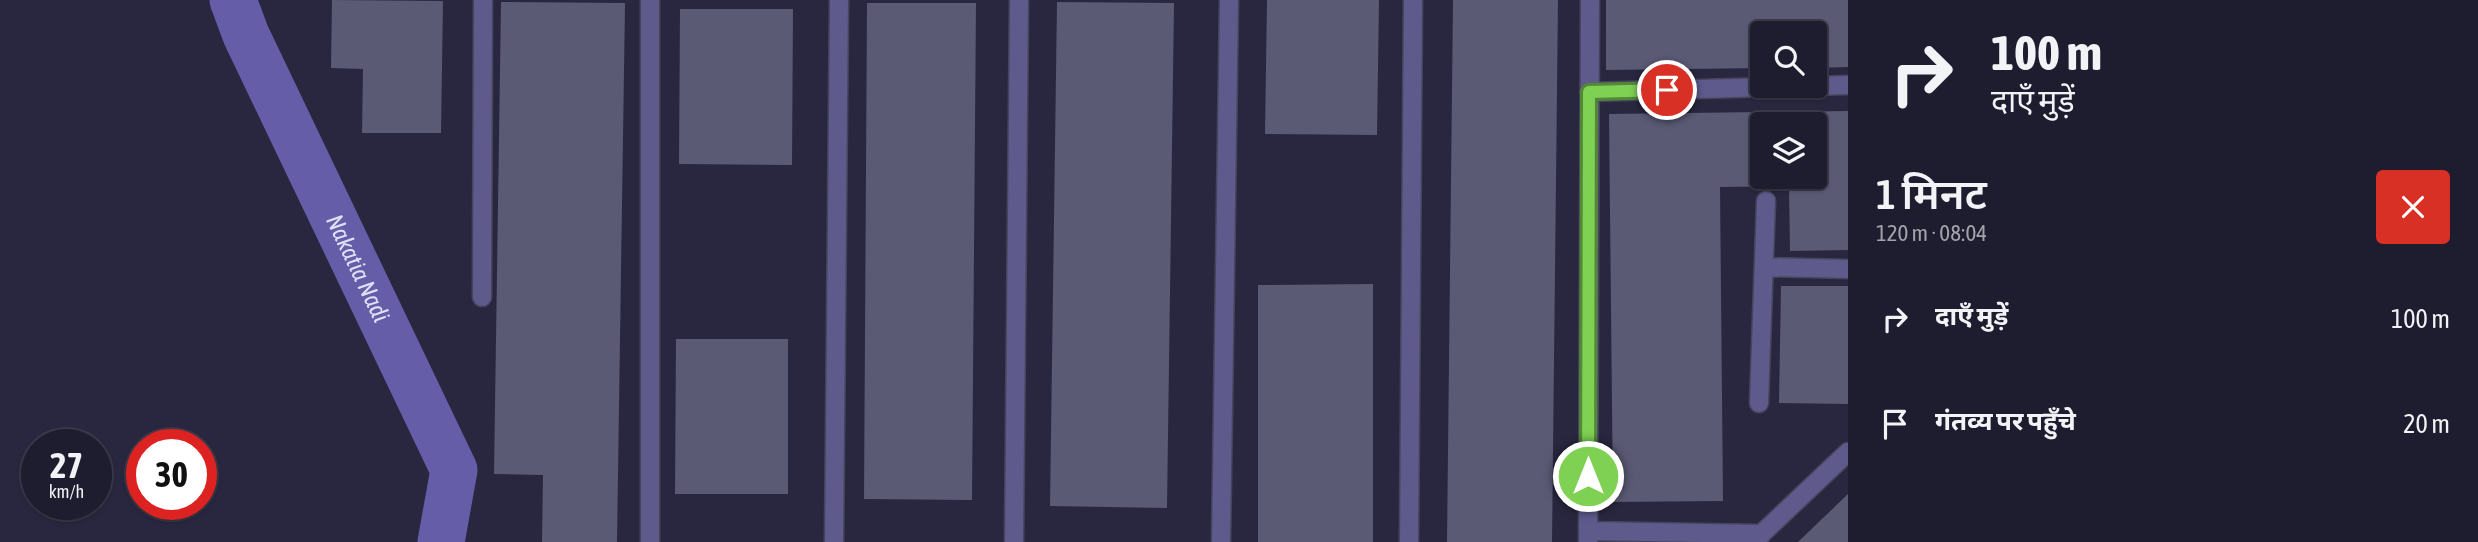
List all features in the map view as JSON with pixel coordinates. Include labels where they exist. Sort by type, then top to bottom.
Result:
[{"type":"street","points":[[482,297],[483,0]]},
{"type":"street","points":[[650,0],[650,542]]},
{"type":"street","points":[[834,542],[839,0]]},
{"type":"street","points":[[1014,542],[1019,0]]},
{"type":"street","points":[[1221,542],[1228,0]]},
{"type":"street","points":[[1409,542],[1413,0]]},
{"type":"street","points":[[1590,0],[1588,537],[1758,538],[1848,452]]},
{"type":"street","points":[[1589,92],[1848,85]]},
{"type":"street","points":[[1759,403],[1766,201]]},
{"type":"street","points":[[1763,267],[1848,269]]},
{"type":"building","points":[[332,0],[443,1],[441,133],[362,133],[363,69],[331,68]]},
{"type":"building","points":[[1267,0],[1379,0],[1377,135],[1265,134]]},
{"type":"building","points":[[1453,0],[1558,0],[1552,542],[1447,542]]},
{"type":"building","points":[[1606,0],[1848,0],[1848,67],[1827,68],[1827,21],[1750,21],[1750,68],[1606,70]]},
{"type":"building","points":[[501,2],[625,3],[617,542],[542,542],[543,475],[494,474]]},
{"type":"building","points":[[1057,2],[1174,3],[1167,508],[1050,506]]},
{"type":"building","points":[[867,3],[976,3],[972,500],[864,499]]},
{"type":"building","points":[[680,9],[793,9],[792,165],[679,164]]},
{"type":"building","points":[[1848,111],[1848,250],[1790,251],[1789,189],[1827,189],[1827,112],[1768,112]]},
{"type":"building","points":[[1750,112],[1750,187],[1720,187],[1723,501],[1613,502],[1609,114]]},
{"type":"building","points":[[1373,284],[1373,542],[1258,542],[1258,285]]},
{"type":"building","points":[[1781,286],[1848,286],[1848,404],[1779,403]]},
{"type":"building","points":[[676,339],[788,339],[788,494],[675,494]]},
{"type":"building","points":[[1848,494],[1848,542],[1798,542]]},
{"type":"waterway","name":"Nakatia Nadi","points":[[233,0],[246,35],[454,470],[441,542]]},
{"type":"route","points":[[1588,476],[1589,92],[1667,90]]}]
